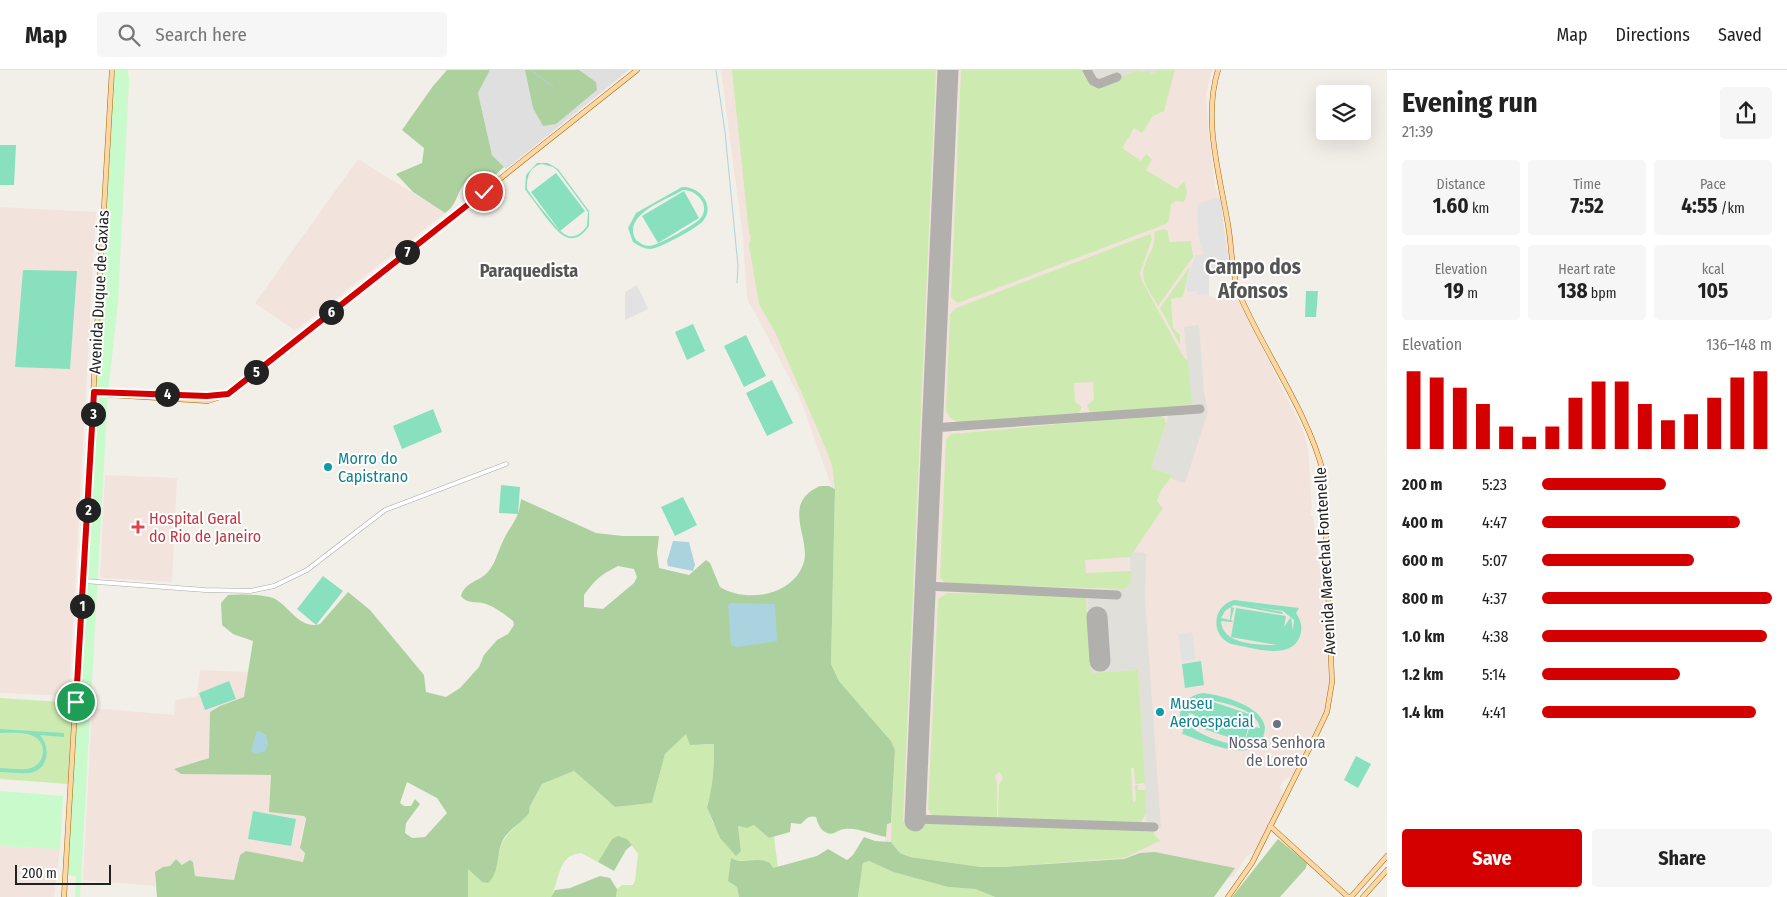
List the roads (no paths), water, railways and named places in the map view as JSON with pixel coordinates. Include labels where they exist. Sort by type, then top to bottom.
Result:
[{"type":"main road","name":"Avenida Duque de Caxias","points":[[64,897],[113,70]]},
{"type":"main road","points":[[94,392],[108,393],[112,391],[207,396],[226,394],[637,70]]},
{"type":"main road","name":"Avenida Marechal Fontenelle","points":[[1218,70],[1212,91],[1212,120],[1238,290],[1314,444],[1323,472],[1332,674],[1331,700],[1316,736],[1249,868],[1228,897]]},
{"type":"main road","points":[[1270,826],[1350,897],[1387,856]]},
{"type":"main road","points":[[1363,897],[1387,870]]},
{"type":"street","points":[[84,581],[205,590],[250,591],[274,586],[307,570],[385,510],[506,464]]},
{"type":"water","points":[[673,541],[689,542],[695,565],[693,571],[668,566],[667,561]]},
{"type":"water","points":[[730,603],[775,604],[777,641],[737,647],[731,645],[728,605]]},
{"type":"water","points":[[257,730],[266,735],[268,745],[265,751],[257,754],[251,751]]},
{"type":"waterway","points":[[531,70],[553,87]]},
{"type":"waterway","points":[[716,70],[725,132],[738,266],[737,283]]},
{"type":"place","name":"Morro do Capistrano","points":[[328,467]]},
{"type":"place","name":"Hospital Geral do Rio de Janeiro","points":[[138,527]]},
{"type":"place","name":"Museu Aeroespacial","points":[[1160,712]]},
{"type":"place","name":"Nossa Senhora de Loreto","points":[[1277,724]]},
{"type":"district","name":"Paraquedista","points":[[529,271]]},
{"type":"district","name":"Campo dos Afonsos","points":[[1253,279]]}]
